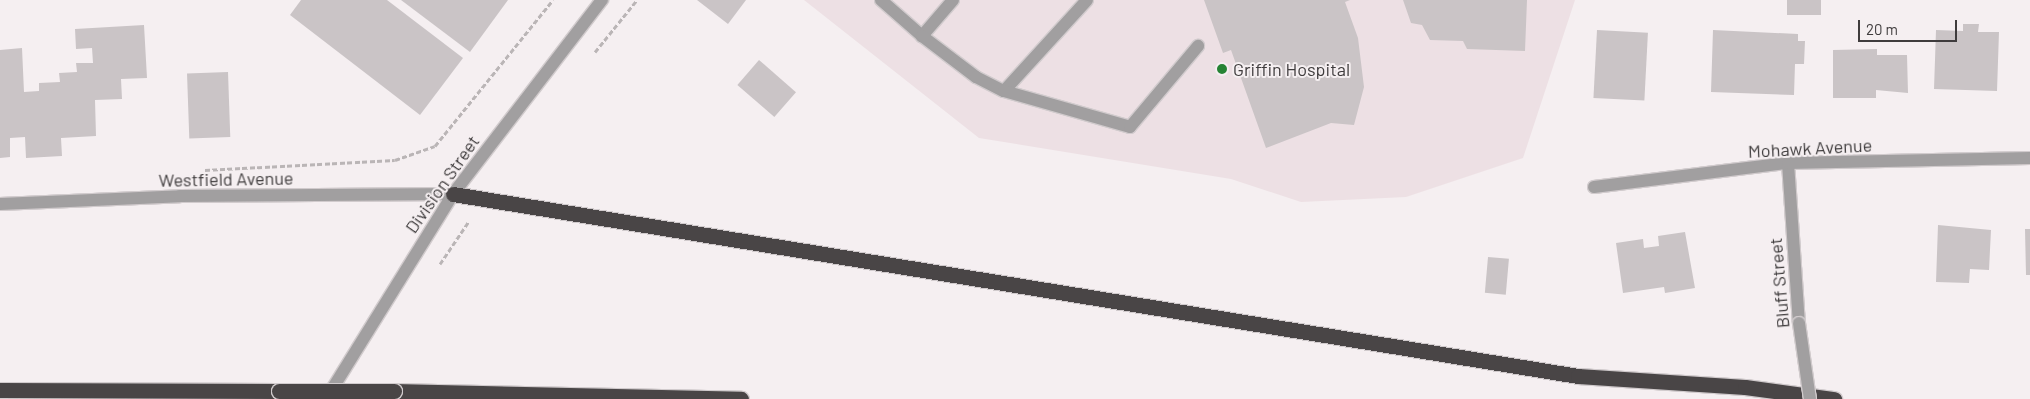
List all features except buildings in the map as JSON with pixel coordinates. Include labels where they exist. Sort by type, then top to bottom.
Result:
[{"type":"highway","points":[[453,194],[1578,376],[1745,387],[1834,399]]},
{"type":"highway","points":[[0,390],[394,391],[741,399]]},
{"type":"street","name":"Division Street","points":[[326,399],[453,194],[602,0]]},
{"type":"street","points":[[882,0],[922,36],[976,77],[1004,91],[1130,127],[1198,46]]},
{"type":"street","points":[[922,36],[953,0]]},
{"type":"street","points":[[1004,91],[1087,0]]},
{"type":"street","name":"Mohawk Avenue","points":[[1594,188],[1788,163],[2030,158]]},
{"type":"street","name":"Bluff Street","points":[[1788,163],[1798,322],[1810,399]]},
{"type":"street","name":"Westfield Avenue","points":[[0,204],[180,196],[453,194]]},
{"type":"path","points":[[198,170],[395,160],[435,146],[553,0]]},
{"type":"path","points":[[588,60],[637,0]]},
{"type":"path","points":[[434,273],[485,200]]},
{"type":"shaded area","name":"Griffin Hospital","points":[[804,0],[1575,0],[1523,158],[1406,197],[1301,202],[1231,179],[979,138]]},
{"type":"place","name":"Griffin Hospital","points":[[1222,69]]}]
